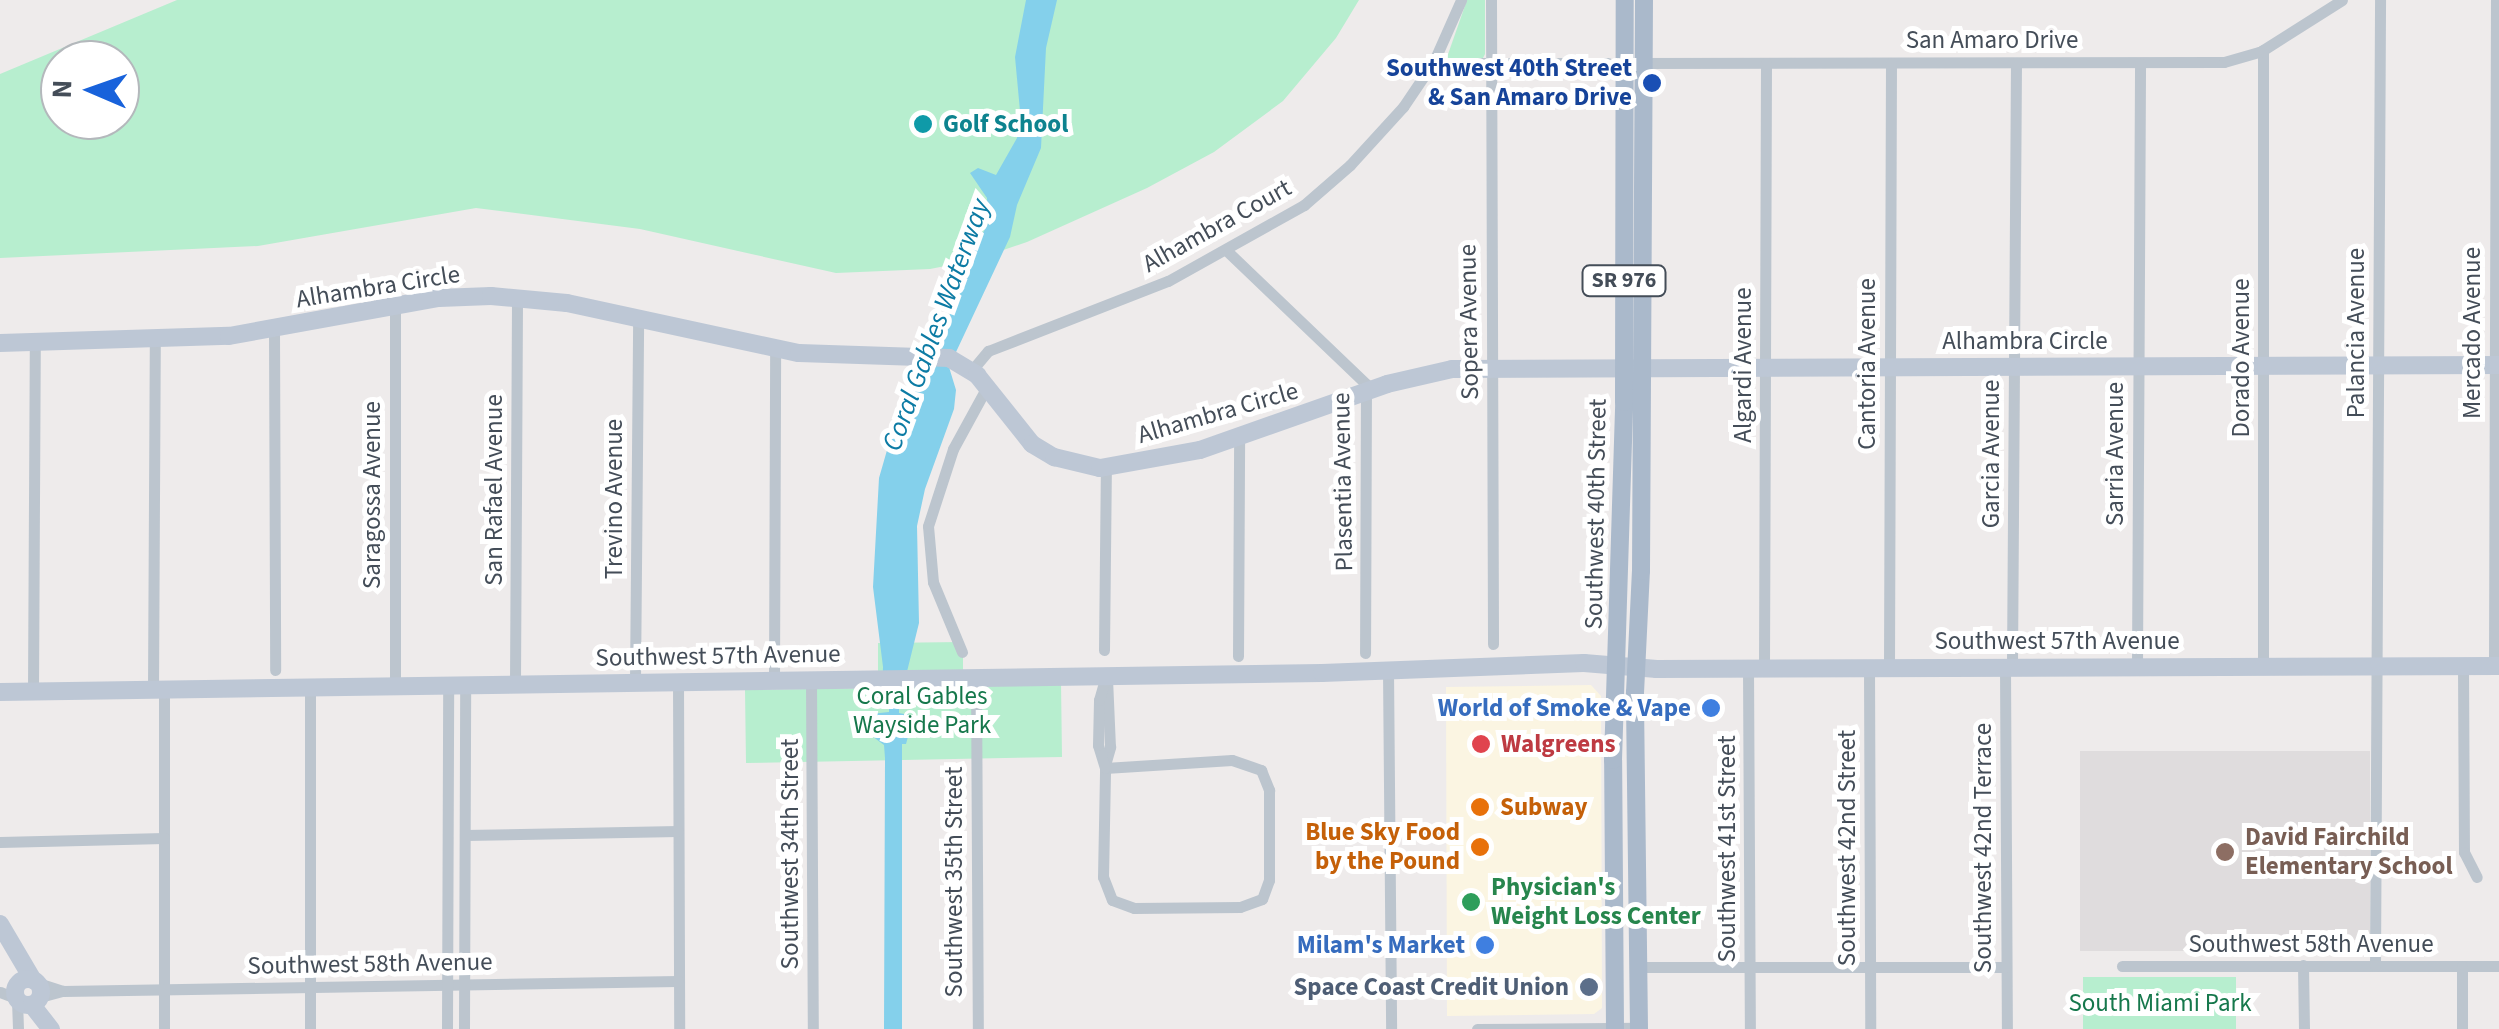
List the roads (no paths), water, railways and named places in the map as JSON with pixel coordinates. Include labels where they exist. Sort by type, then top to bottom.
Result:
[{"type":"main road","name":"Southwest 40th Street","points":[[1626,0],[1633,366],[1642,571],[1636,669],[1638,1028]]},
{"type":"main road","name":"Southwest 40th Street","points":[[1626,63],[1644,0]]},
{"type":"main road","name":"Southwest 40th Street","points":[[1614,1028],[1616,669],[1633,366]]},
{"type":"main road","points":[[1613,880],[1637,902]]},
{"type":"main road","points":[[1613,900],[1637,923]]},
{"type":"street","name":"Alhambra Court","points":[[964,365],[988,351],[1149,290],[1294,212],[1350,166],[1396,117],[1433,64],[1460,0]]},
{"type":"street","name":"Sopera Avenue","points":[[1491,0],[1492,644]]},
{"type":"street","name":"San Amaro Drive","points":[[1433,64],[2224,62],[2263,50],[2342,0]]},
{"type":"street","name":"Palancia Avenue","points":[[2375,966],[2380,0]]},
{"type":"street","name":"Mercado Avenue","points":[[2496,0],[2497,666]]},
{"type":"street","name":"Dorado Avenue","points":[[2263,50],[2263,666]]},
{"type":"street","name":"Algardi Avenue","points":[[1756,668],[1765,366],[1766,63]]},
{"type":"street","name":"Cantoria Avenue","points":[[1888,666],[1891,63]]},
{"type":"street","name":"Garcia Avenue","points":[[2008,666],[2016,63]]},
{"type":"street","name":"Sarria Avenue","points":[[2136,666],[2140,63]]},
{"type":"street","name":"Plasentia Avenue","points":[[1227,250],[1354,368],[1367,391],[1366,653]]},
{"type":"street","name":"Alhambra Circle","points":[[0,343],[155,340],[274,330],[439,298],[517,298],[638,316],[775,348],[844,358],[930,354],[964,365],[987,387],[1032,444],[1054,457],[1106,468],[1167,458],[1239,438],[1367,391],[1444,370],[1633,366],[2497,365]]},
{"type":"street","name":"San Rafael Avenue","points":[[516,684],[517,298]]},
{"type":"street","name":"Saragossa Avenue","points":[[394,685],[395,305]]},
{"type":"street","name":"Trevino Avenue","points":[[635,682],[638,316]]},
{"type":"street","points":[[274,330],[275,670]]},
{"type":"street","points":[[155,340],[164,1029]]},
{"type":"street","points":[[34,692],[35,342]]},
{"type":"street","points":[[774,680],[775,348]]},
{"type":"street","points":[[962,652],[934,582],[928,526],[953,449],[987,387]]},
{"type":"street","points":[[1238,656],[1239,438]]},
{"type":"street","points":[[1104,650],[1106,468]]},
{"type":"street","name":"Southwest 57th Avenue","points":[[0,692],[1388,670],[1438,670],[1450,676],[1603,663],[1616,669],[2497,666]]},
{"type":"street","name":"Southwest 42nd Street","points":[[1869,666],[1870,1029]]},
{"type":"street","name":"Southwest 42nd Terrace","points":[[2007,1029],[2008,666]]},
{"type":"street","points":[[2463,666],[2464,852],[2477,877]]},
{"type":"street","name":"Southwest 41st Street","points":[[1750,1029],[1756,668]]},
{"type":"street","points":[[1388,670],[1392,1029]]},
{"type":"street","points":[[1104,768],[1232,760],[1261,770],[1270,810],[1268,880],[1259,902],[1235,907],[1134,908],[1112,900],[1103,877],[1104,768],[1098,745],[1098,700],[1106,675]]},
{"type":"street","name":"Southwest 35th Street","points":[[976,676],[978,1029]]},
{"type":"street","name":"Southwest 34th Street","points":[[811,680],[813,1029]]},
{"type":"street","points":[[678,681],[679,1029]]},
{"type":"street","points":[[456,685],[465,835],[464,1029]]},
{"type":"street","points":[[447,1029],[456,685]]},
{"type":"street","points":[[310,687],[310,1029]]},
{"type":"street","points":[[465,835],[678,831]]},
{"type":"street","points":[[0,842],[164,838]]},
{"type":"street","points":[[0,924],[16,957],[23,993],[18,1027]]},
{"type":"street","points":[[1638,966],[2006,967]]},
{"type":"street","name":"Southwest 58th Avenue","points":[[2122,966],[2499,966]]},
{"type":"street","points":[[2303,966],[2304,1029]]},
{"type":"street","points":[[2462,966],[2462,1029]]},
{"type":"street","name":"Southwest 58th Avenue","points":[[23,993],[678,981]]},
{"type":"street","points":[[23,993],[49,1025]]},
{"type":"street","points":[[1477,1029],[1638,1028]]},
{"type":"water","points":[[1026,0],[1057,0],[1046,48],[1041,148],[1017,205],[1010,237],[949,367],[956,390],[954,409],[925,489],[917,526],[919,623],[899,704],[899,713],[909,715],[912,722],[906,744],[902,744],[902,1029],[884,1029],[885,758],[884,745],[872,736],[869,724],[871,714],[889,712],[889,704],[875,704],[882,692],[883,667],[873,587],[879,478],[896,419],[944,333],[961,277],[988,223],[987,198],[970,173],[978,168],[996,175],[1017,138],[1020,111],[1015,57]]},
{"type":"place","name":"Southwest 40th Street & San Amaro Drive","points":[[1652,83]]},
{"type":"place","name":"Golf School","points":[[923,124]]},
{"type":"place","name":"World of Smoke & Vape","points":[[1711,708]]},
{"type":"place","name":"Walgreens","points":[[1481,744]]},
{"type":"place","name":"Subway","points":[[1480,807]]},
{"type":"place","name":"Blue Sky Food by the Pound","points":[[1480,847]]},
{"type":"place","name":"David Fairchild Elementary School","points":[[2225,852]]},
{"type":"place","name":"Physician's Weight Loss Center","points":[[1471,902]]},
{"type":"place","name":"Milam's Market","points":[[1485,945]]},
{"type":"place","name":"Space Coast Credit Union","points":[[1589,987]]},
{"type":"water label","name":"Coral Gables Waterway","points":[[936,325]]},
{"type":"park label","name":"Coral Gables Wayside Park","points":[[922,712]]},
{"type":"park label","name":"South Miami Park","points":[[2160,1003]]}]
